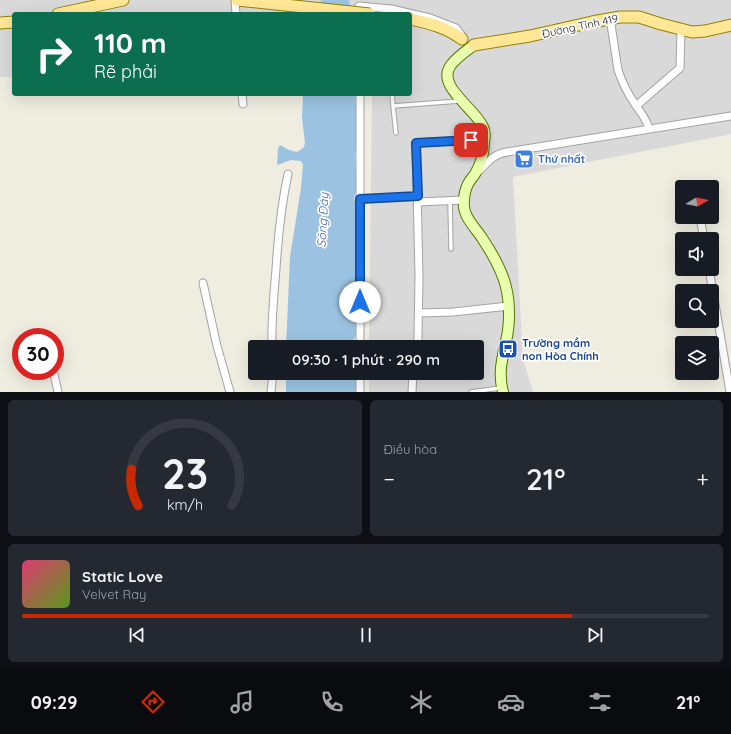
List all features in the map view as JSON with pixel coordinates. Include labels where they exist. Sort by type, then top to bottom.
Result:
[{"type":"main road","points":[[67,12],[118,0]]},
{"type":"main road","points":[[236,0],[351,12]]},
{"type":"main road","name":"Đường Tỉnh 419","points":[[467,42],[530,36],[610,18],[639,17],[692,32],[705,31],[731,25]]},
{"type":"main road","points":[[412,19],[434,24],[467,42]]},
{"type":"main road","points":[[0,23],[12,22]]},
{"type":"street","points":[[236,0],[236,12]]},
{"type":"street","points":[[359,12],[359,6],[391,12]]},
{"type":"street","points":[[412,15],[430,18],[456,28],[467,42],[447,72],[449,86],[479,119],[484,128],[484,149],[475,174],[468,184],[464,200],[464,208],[467,216],[482,237],[502,274],[506,288],[509,306],[507,340],[502,356],[500,372],[502,390]]},
{"type":"street","points":[[610,18],[618,70],[636,106],[647,121],[649,129]]},
{"type":"street","points":[[636,106],[680,68],[681,30]]},
{"type":"street","points":[[242,96],[243,104]]},
{"type":"street","points":[[360,96],[360,340]]},
{"type":"street","points":[[475,174],[480,171],[488,161],[499,154],[527,148],[731,116]]},
{"type":"street","points":[[418,340],[419,313],[416,143],[484,139]]},
{"type":"street","points":[[272,340],[278,231],[288,174]]},
{"type":"street","points":[[418,199],[464,200]]},
{"type":"street","points":[[710,276],[730,392]]},
{"type":"street","points":[[203,283],[217,346],[230,392]]},
{"type":"street","points":[[419,313],[453,312],[509,306]]},
{"type":"street","points":[[55,380],[58,392]]},
{"type":"street","points":[[272,392],[273,380]]},
{"type":"street","points":[[360,380],[360,392]]},
{"type":"street","points":[[412,392],[413,380]]},
{"type":"lane","points":[[392,96],[396,133]]},
{"type":"lane","points":[[393,106],[462,101]]},
{"type":"lane","points":[[360,199],[418,199]]},
{"type":"lane","points":[[450,200],[451,249]]},
{"type":"lane","points":[[472,392],[502,390]]},
{"type":"shaded area","points":[[0,0],[731,0],[731,134],[513,177],[523,359],[533,392],[369,392],[369,380],[484,380],[484,340],[369,340],[372,96],[412,96],[412,12],[12,12],[12,77],[0,77]]},
{"type":"water","points":[[321,0],[349,0],[351,12],[318,12]]},
{"type":"water","name":"Sông Đáy","points":[[303,96],[355,96],[359,141],[355,154],[357,187],[354,199],[358,210],[358,331],[354,340],[286,340],[290,257],[301,188],[303,165],[301,161],[291,160],[277,165],[278,149],[280,145],[297,152],[304,147],[305,143],[302,118]]},
{"type":"water","points":[[286,380],[360,380],[357,392],[286,392]]},
{"type":"place","name":"Thứ nhất","points":[[524,159]]},
{"type":"place","name":"Trường mầm non Hòa Chính","points":[[508,349]]},
{"type":"route","points":[[360,302],[360,199],[418,196],[416,143],[471,140]]}]
